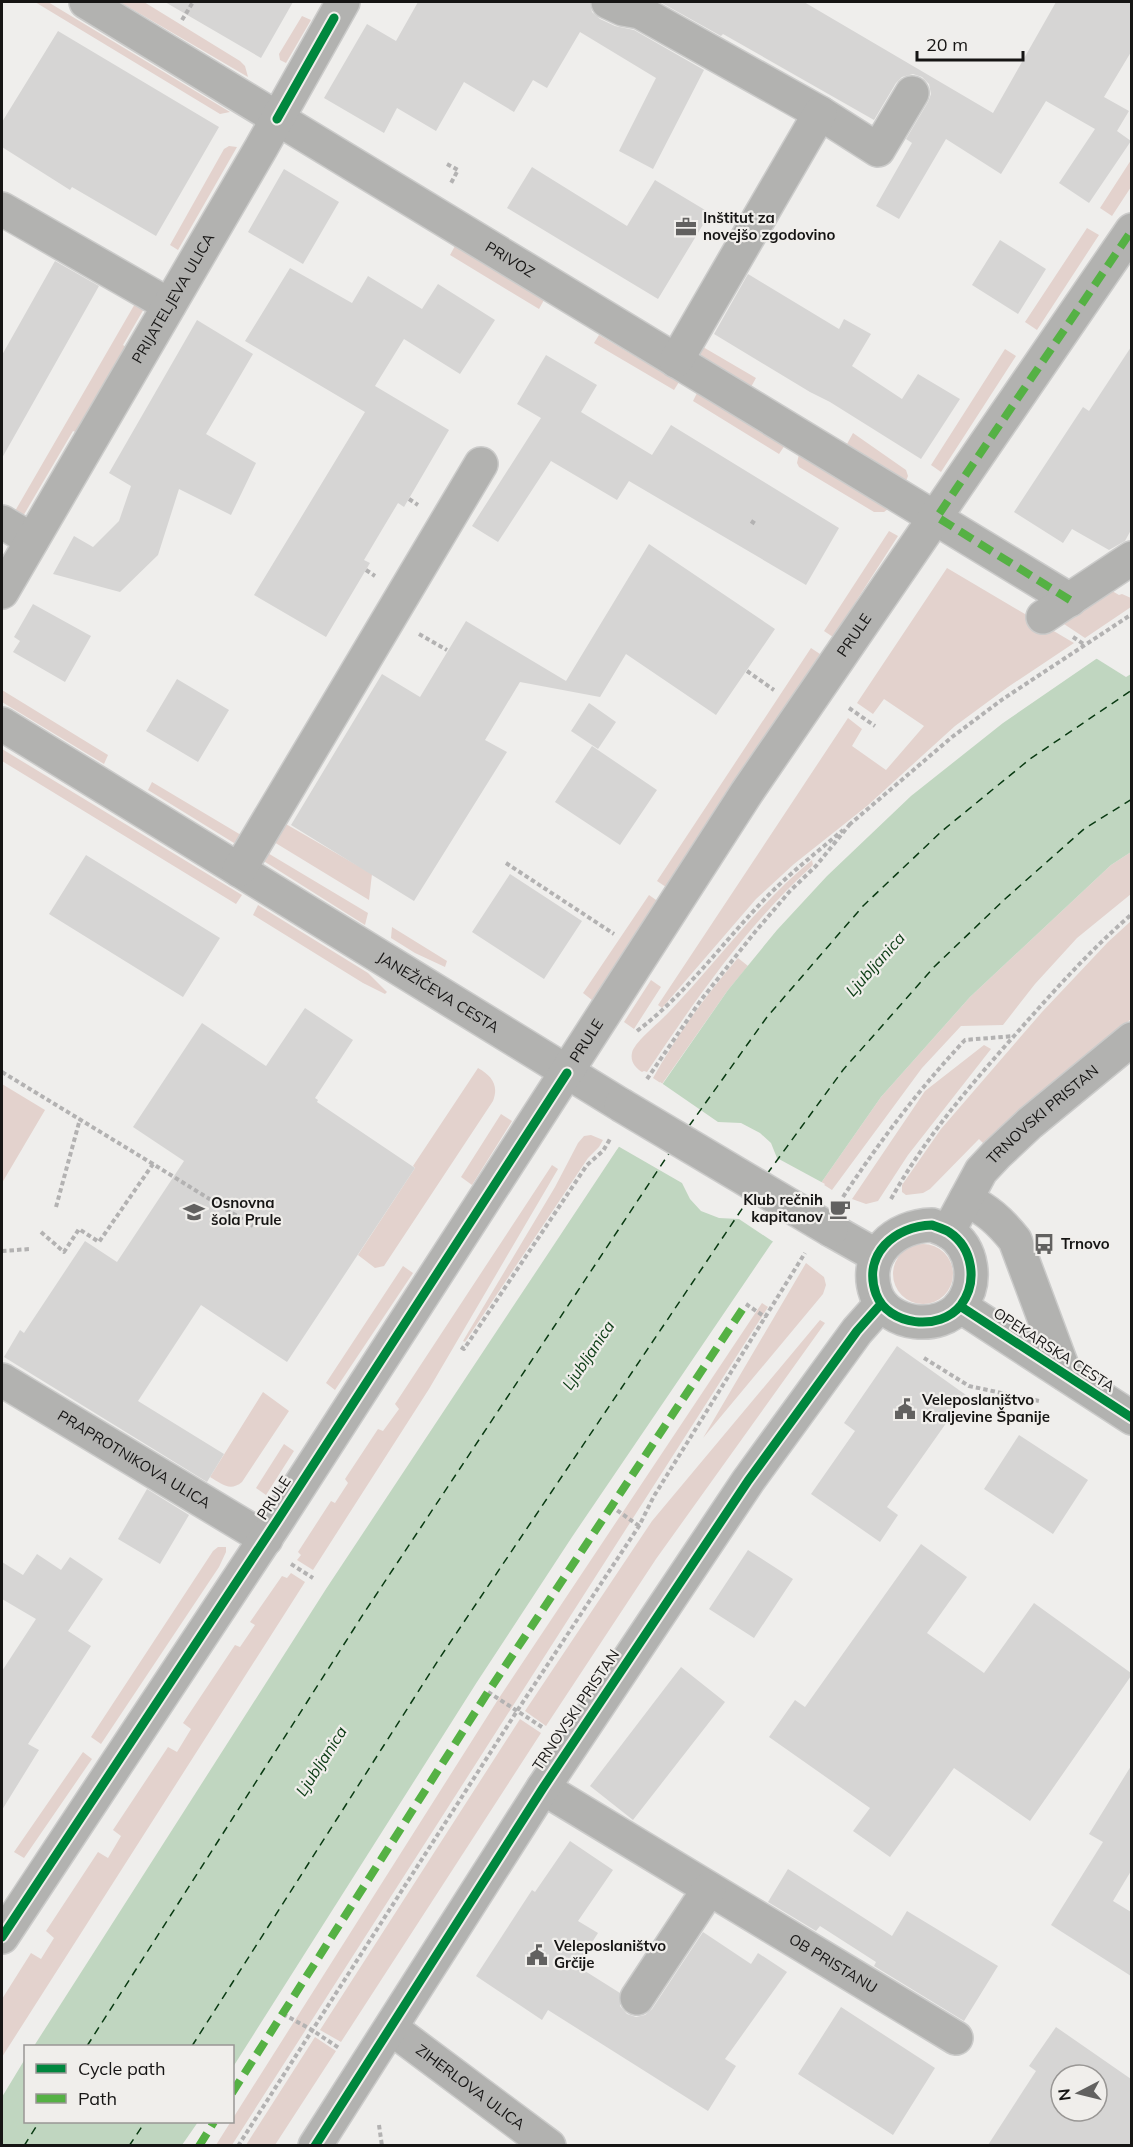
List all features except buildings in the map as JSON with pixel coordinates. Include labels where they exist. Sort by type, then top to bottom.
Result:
[{"type":"street","name":"PRIVOZ","points":[[86,2],[1070,600]]},
{"type":"street","name":"PRIJATELJEVA ULICA","points":[[2,592],[343,2]]},
{"type":"street","points":[[608,2],[623,9],[640,12],[820,113],[878,150],[912,93]]},
{"type":"street","points":[[676,361],[820,113]]},
{"type":"street","points":[[2,209],[169,304]]},
{"type":"street","name":"PRULE","points":[[2,1937],[276,1550],[567,1073],[747,792],[1131,230]]},
{"type":"street","points":[[239,870],[481,464]]},
{"type":"street","points":[[2,522],[32,540]]},
{"type":"street","points":[[1042,617],[1131,558]]},
{"type":"street","name":"JANEŽIČEVA CESTA","points":[[2,724],[567,1073],[877,1256]]},
{"type":"street","name":"TRNOVSKI PRISTAN","points":[[948,1232],[981,1171],[997,1154],[1030,1123],[1131,1039]]},
{"type":"street","points":[[966,1199],[988,1211],[1001,1222],[1015,1240],[1065,1374]]},
{"type":"street","points":[[932,1225],[948,1232],[962,1243],[970,1262],[971,1279],[960,1306],[938,1319],[921,1322],[906,1320],[881,1305],[873,1275],[877,1256],[890,1239],[904,1230],[918,1226],[932,1225]]},
{"type":"street","name":"TRNOVSKI PRISTAN","points":[[315,2145],[543,1788],[747,1481],[857,1331],[881,1305]]},
{"type":"street","name":"OPEKARSKA CESTA","points":[[960,1306],[1131,1418]]},
{"type":"street","name":"PRAPROTNIKOVA ULICA","points":[[2,1380],[276,1550]]},
{"type":"street","name":"OB PRISTANU","points":[[543,1788],[957,2038]]},
{"type":"street","points":[[637,1998],[709,1889]]},
{"type":"street","name":"ZIHERLOVA ULICA","points":[[391,2028],[549,2145]]},
{"type":"path","points":[[181,20],[193,2]]},
{"type":"path","points":[[447,164],[458,170],[450,184]]},
{"type":"path","points":[[751,521],[757,525]]},
{"type":"path","points":[[637,1031],[662,1012],[760,903],[789,875],[952,737],[1003,699],[1131,614]]},
{"type":"path","points":[[747,671],[775,690]]},
{"type":"path","points":[[849,708],[875,726]]},
{"type":"path","points":[[506,863],[615,934]]},
{"type":"path","points":[[888,1204],[906,1173],[948,1112],[1102,939],[1131,914]]},
{"type":"path","points":[[849,1188],[880,1142],[932,1075],[965,1040],[1014,1036]]},
{"type":"path","points":[[2,1072],[253,1226]]},
{"type":"path","points":[[56,1207],[80,1119]]},
{"type":"path","points":[[41,1232],[64,1251],[79,1229],[99,1242],[153,1164]]},
{"type":"path","points":[[2,1251],[30,1249]]},
{"type":"path","points":[[238,2145],[517,1711],[639,1526],[654,1496],[796,1267]]},
{"type":"path","points":[[746,1304],[765,1317]]},
{"type":"path","points":[[950,1374],[969,1386],[1048,1403]]},
{"type":"path","points":[[611,1506],[639,1526]]},
{"type":"path","points":[[276,1550],[313,1578]]},
{"type":"path","points":[[488,1692],[546,1730]]},
{"type":"path","points":[[283,2014],[340,2048]]},
{"type":"path","points":[[379,2125],[382,2145]]},
{"type":"shaded area","points":[[35,2],[48,2],[230,112],[220,114]]},
{"type":"shaded area","points":[[120,2],[144,2],[240,61],[245,66],[248,77]]},
{"type":"shaded area","points":[[302,16],[311,20],[286,63],[280,60],[279,54]]},
{"type":"shaded area","points":[[229,146],[237,147],[178,250],[170,245],[224,149]]},
{"type":"shaded area","points":[[1131,160],[1131,187],[1112,216],[1100,208]]},
{"type":"shaded area","points":[[1087,228],[1099,235],[1037,330],[1025,322]]},
{"type":"shaded area","points":[[455,246],[544,300],[539,309],[450,255]]},
{"type":"shaded area","points":[[136,302],[145,307],[123,345],[129,349],[80,434],[73,431],[19,523],[11,518]]},
{"type":"shaded area","points":[[599,335],[679,382],[674,390],[594,343]]},
{"type":"shaded area","points":[[703,347],[756,378],[751,387],[698,356]]},
{"type":"shaded area","points":[[1005,349],[1016,356],[941,472],[931,465]]},
{"type":"shaded area","points":[[697,393],[785,445],[779,454],[693,401]]},
{"type":"shaded area","points":[[853,433],[906,470],[908,476],[906,481],[847,444]]},
{"type":"shaded area","points":[[799,454],[888,509],[884,512],[874,512],[799,467],[797,463]]},
{"type":"shaded area","points":[[889,531],[898,536],[833,637],[824,631]]},
{"type":"shaded area","points":[[947,568],[1074,643],[955,726],[867,806],[794,864],[756,899],[662,1008],[658,1005],[848,718],[862,729],[852,746],[886,770],[924,726],[884,699],[873,714],[857,703]]},
{"type":"shaded area","points":[[1107,588],[1119,595],[1131,598],[1131,607],[1085,638],[1058,620]]},
{"type":"shaded area","points":[[811,648],[820,654],[666,887],[657,881]]},
{"type":"shaded area","points":[[2,690],[108,755],[104,764],[2,702]]},
{"type":"shaded area","points":[[2,749],[242,895],[236,904],[2,761]]},
{"type":"shaded area","points":[[152,782],[241,835],[234,843],[148,790]]},
{"type":"shaded area","points":[[279,820],[372,874],[369,900],[269,839]]},
{"type":"shaded area","points":[[266,852],[368,913],[365,925],[262,860]]},
{"type":"shaded area","points":[[1131,852],[1131,894],[1077,938],[1035,984],[1003,1025],[961,1026],[922,1068],[832,1190],[821,1183],[881,1097],[970,997],[1111,865]]},
{"type":"shaded area","points":[[812,860],[813,865],[767,912],[724,963],[647,1072],[642,1072],[632,1059],[632,1053],[638,1043],[687,993],[774,895]]},
{"type":"shaded area","points":[[649,895],[659,902],[592,1000],[583,993]]},
{"type":"shaded area","points":[[258,905],[368,973],[387,992],[385,994],[363,983],[253,915]]},
{"type":"shaded area","points":[[1131,921],[1131,1019],[985,1145],[979,1139],[930,1189],[923,1193],[906,1195],[902,1192],[902,1185],[941,1129],[1042,1012]]},
{"type":"shaded area","points":[[392,927],[447,961],[445,967],[415,953],[391,938]]},
{"type":"shaded area","points":[[738,958],[748,966],[728,990],[662,1084],[653,1078],[662,1062],[692,1016]]},
{"type":"shaded area","points":[[651,980],[661,987],[634,1029],[624,1022]]},
{"type":"shaded area","points":[[984,1045],[991,1049],[908,1155],[878,1201],[866,1204],[852,1199],[925,1091]]},
{"type":"shaded area","points":[[478,1068],[487,1074],[495,1086],[493,1101],[384,1266],[375,1268],[358,1255]]},
{"type":"shaded area","points":[[2,1084],[45,1110],[2,1183]]},
{"type":"shaded area","points":[[501,1114],[512,1121],[472,1185],[461,1177]]},
{"type":"shaded area","points":[[591,1135],[603,1140],[599,1147],[588,1158],[465,1342],[463,1341],[555,1187],[578,1143],[584,1136]]},
{"type":"shaded area","points":[[552,1165],[558,1169],[429,1389],[313,1570],[297,1560],[301,1555],[298,1552],[331,1501],[335,1503],[348,1483],[345,1479],[378,1429],[383,1431],[399,1409],[395,1404]]},
{"type":"shaded area","points":[[923,1244],[940,1249],[948,1257],[953,1274],[948,1291],[940,1299],[923,1304],[906,1299],[898,1291],[893,1274],[898,1257],[906,1249]]},
{"type":"shaded area","points":[[806,1263],[824,1277],[826,1285],[823,1294],[703,1438]]},
{"type":"shaded area","points":[[403,1266],[413,1273],[335,1390],[326,1383]]},
{"type":"shaded area","points":[[762,1303],[768,1307],[232,2145],[216,2145],[230,2123],[234,2123],[234,2117],[499,1698]]},
{"type":"shaded area","points":[[820,1320],[825,1323],[656,1559],[546,1726],[525,1711],[652,1521]]},
{"type":"shaded area","points":[[263,1392],[289,1411],[242,1482],[230,1487],[226,1486],[210,1477]]},
{"type":"shaded area","points":[[284,1444],[294,1451],[266,1495],[256,1488]]},
{"type":"shaded area","points":[[218,1547],[226,1547],[219,1567],[101,1744],[91,1737],[213,1551]]},
{"type":"shaded area","points":[[291,1573],[305,1582],[2,2057],[2,1999],[31,1953],[41,1959],[54,1938],[46,1931],[98,1852],[108,1858],[121,1836],[113,1830],[168,1747],[177,1752],[191,1729],[183,1723],[235,1645],[240,1647],[255,1625],[250,1622],[282,1576],[287,1578]]},
{"type":"shaded area","points":[[520,1719],[541,1733],[341,2042],[320,2030]]},
{"type":"shaded area","points":[[83,1752],[92,1759],[24,1858],[14,1852]]},
{"type":"shaded area","points":[[315,2037],[336,2051],[275,2145],[246,2145]]},
{"type":"water","name":"Ljubljanica","points":[[1131,635],[1131,852],[1111,865],[970,997],[881,1097],[821,1183],[771,1244],[572,1537],[477,1682],[234,2065],[234,2045],[35,2045],[326,1589],[616,1151],[728,990],[777,930],[827,876],[911,796],[1003,723]]},
{"type":"water","points":[[24,2061],[24,2123],[197,2123],[182,2145],[2,2145],[2,2097]]},
{"type":"pier","points":[[1132,632],[1131,674],[1126,677],[1094,657]]},
{"type":"pier","points":[[660,1082],[718,1122],[741,1123],[760,1133],[771,1143],[777,1158],[825,1184],[775,1243],[739,1219],[719,1218],[701,1211],[690,1199],[682,1183],[616,1145]]},
{"type":"ferry route","points":[[689,1126],[767,1017],[863,906],[942,831],[1030,759],[1132,690]]},
{"type":"ferry route","points":[[767,1174],[843,1070],[934,967],[1005,899],[1084,829],[1132,799]]},
{"type":"ferry route","points":[[88,2045],[364,1613],[670,1152]]},
{"type":"ferry route","points":[[193,2045],[439,1659],[748,1200]]},
{"type":"ferry route","points":[[24,2146],[38,2123]]},
{"type":"ferry route","points":[[129,2146],[144,2123]]},
{"type":"marked path","points":[[1070,600],[937,517],[1132,230]]},
{"type":"marked path","points":[[234,2090],[488,1692],[746,1304]]},
{"type":"marked path","points":[[199,2146],[213,2123]]},
{"type":"cycle path","points":[[277,119],[334,18]]},
{"type":"cycle path","points":[[2,1937],[277,1521],[567,1073]]},
{"type":"cycle path","points":[[932,1225],[949,1232],[963,1247],[970,1266],[970,1286],[961,1305],[952,1314],[928,1322],[915,1322],[891,1313],[882,1305],[876,1294],[873,1280],[874,1266],[878,1255],[894,1237],[918,1227],[932,1225]]},
{"type":"cycle path","points":[[315,2146],[543,1788],[748,1481],[857,1331],[881,1304]]},
{"type":"cycle path","points":[[960,1306],[1132,1418]]},
{"type":"place","name":"Inštitut za novejšo zgodovino","points":[[686,227]]},
{"type":"place","name":"Klub rečnih kapitanov","points":[[840,1209]]},
{"type":"place","name":"Osnovna šola Prule","points":[[194,1212]]},
{"type":"place","name":"Trnovo","points":[[1044,1244]]},
{"type":"place","name":"Veleposlaništvo Kraljevine Španije","points":[[905,1409]]},
{"type":"place","name":"Veleposlaništvo Grčije","points":[[537,1955]]}]
